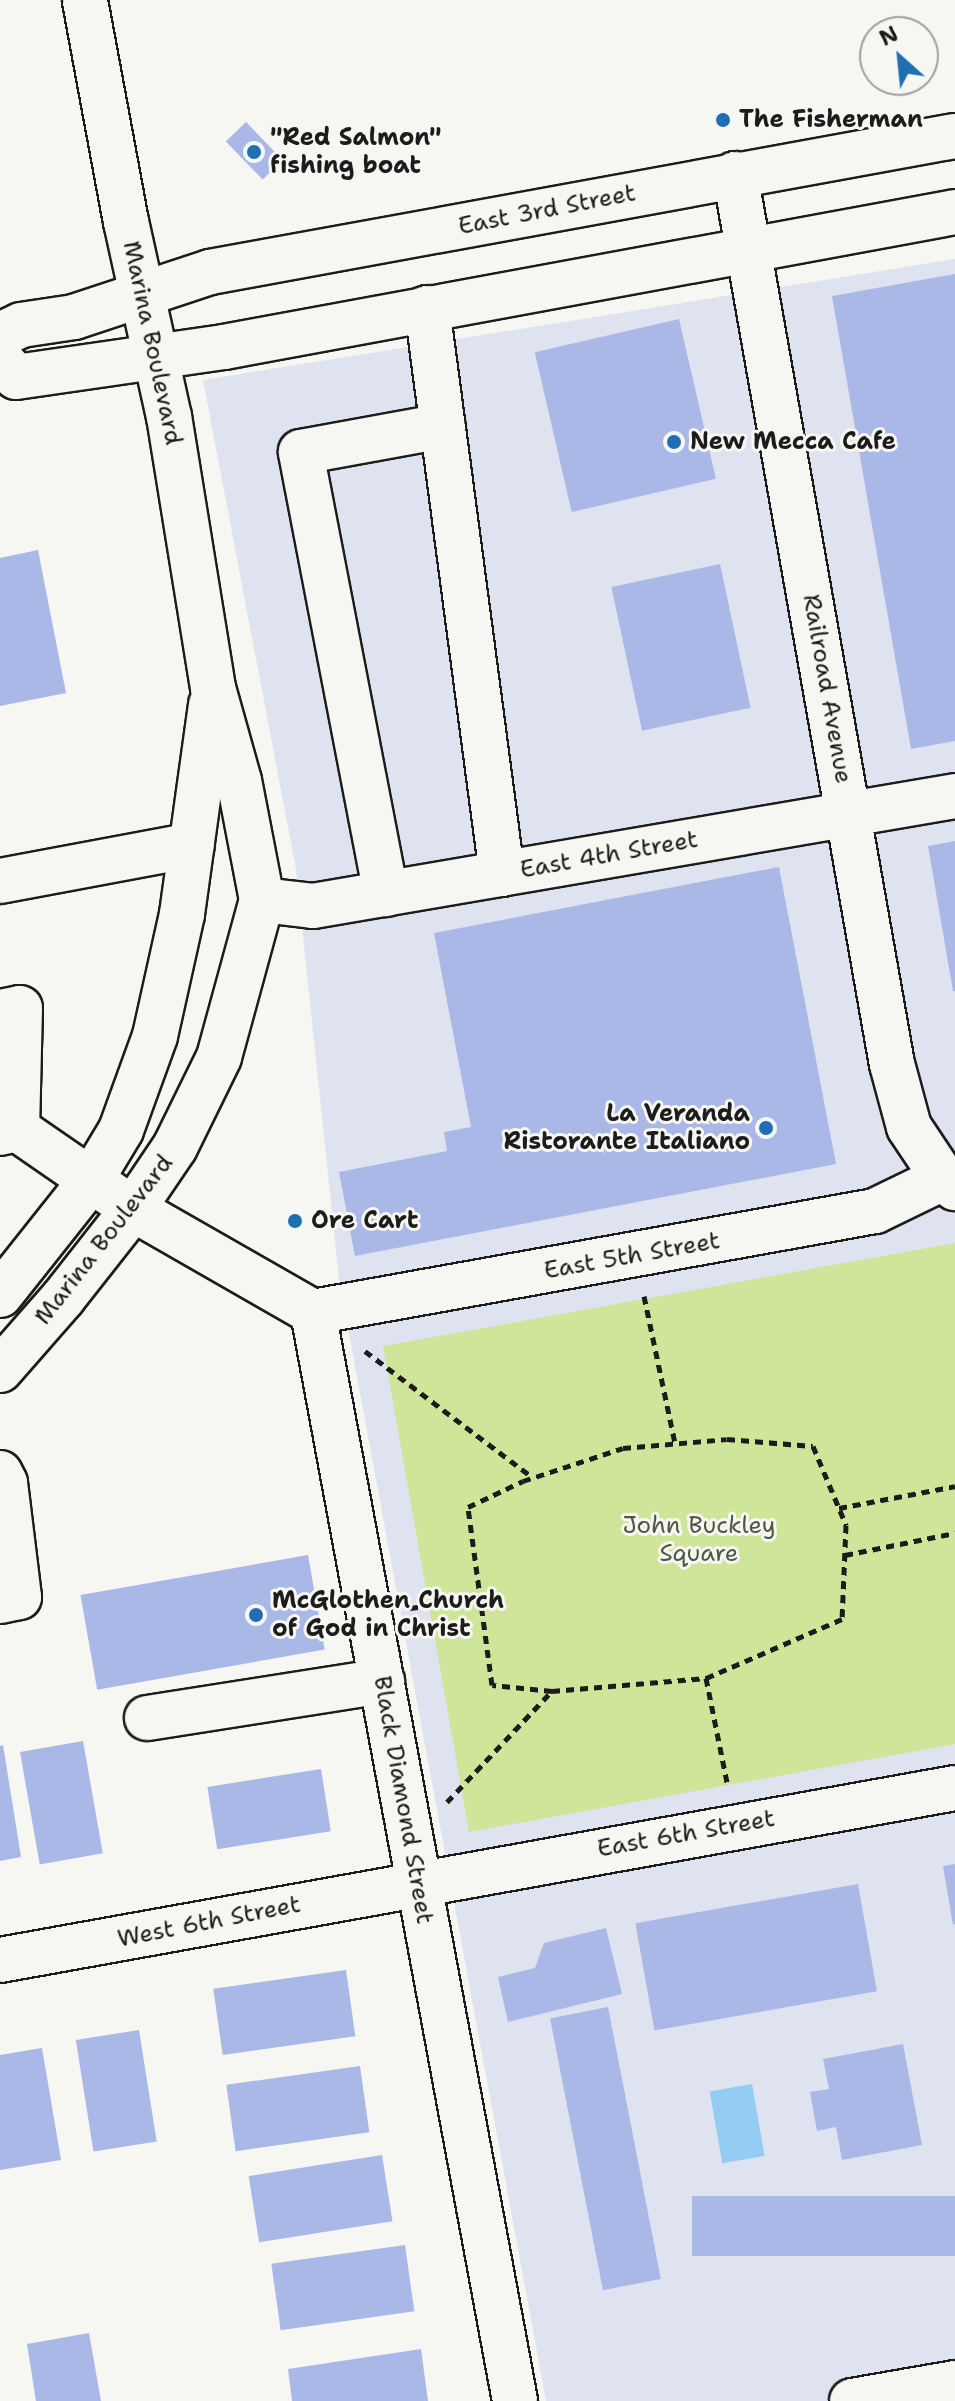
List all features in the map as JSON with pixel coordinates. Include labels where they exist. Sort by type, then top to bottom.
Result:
[{"type":"street","name":"Marina Boulevard","points":[[0,1370],[133,1209],[175,1147],[219,1057],[262,900],[239,781],[213,688],[156,356],[85,0]]},
{"type":"street","name":"East 3rd Street","points":[[0,335],[21,325],[74,317],[210,272],[955,136]]},
{"type":"street","name":"Railroad Avenue","points":[[735,174],[892,1064],[909,1127],[949,1183]]},
{"type":"street","points":[[0,359],[16,377],[156,356],[955,212]]},
{"type":"street","points":[[427,308],[502,874]]},
{"type":"street","points":[[386,894],[301,452],[443,426]]},
{"type":"street","name":"Marina Boulevard","points":[[0,1295],[91,1180],[121,1130],[155,1036],[182,914],[213,688]]},
{"type":"street","name":"East 4th Street","points":[[262,900],[313,906],[955,796]]},
{"type":"street","points":[[0,881],[192,845]]},
{"type":"street","points":[[0,1012],[20,1008],[9,1131],[133,1209],[313,1312]]},
{"type":"street","name":"East 5th Street","points":[[313,1312],[875,1211],[949,1183]]},
{"type":"street","name":"Black Diamond Street","points":[[313,1312],[515,2401]]},
{"type":"street","points":[[0,1473],[5,1483],[19,1597],[0,1601]]},
{"type":"street","points":[[147,1718],[382,1681]]},
{"type":"street","name":"East 6th Street","points":[[417,1883],[955,1788]]},
{"type":"street","name":"West 6th Street","points":[[0,1960],[417,1883]]},
{"type":"street","points":[[852,2401],[955,2383]]},
{"type":"path","points":[[635,1256],[675,1443]]},
{"type":"path","points":[[313,1312],[532,1477]]},
{"type":"path","points":[[727,1439],[813,1446],[846,1525],[842,1619],[706,1678],[552,1691],[492,1685],[468,1507],[532,1477],[623,1448],[675,1443],[727,1439]]},
{"type":"path","points":[[839,1508],[955,1486]]},
{"type":"path","points":[[845,1555],[955,1533]]},
{"type":"path","points":[[371,1612],[480,1599]]},
{"type":"path","points":[[706,1678],[736,1825]]},
{"type":"path","points":[[410,1840],[552,1691]]},
{"type":"shaded area","points":[[955,259],[955,2401],[546,2401],[339,1279],[296,869],[203,380]]},
{"type":"green space","name":"John Buckley Square","points":[[955,1243],[955,1744],[469,1832],[383,1346]]},
{"type":"water","points":[[752,2084],[765,2156],[722,2163],[710,2091]]},
{"type":"building","points":[[246,122],[283,160],[263,180],[226,141]]},
{"type":"building","points":[[955,274],[955,741],[911,749],[832,296]]},
{"type":"building","points":[[679,319],[716,479],[572,512],[535,352]]},
{"type":"building","points":[[38,550],[66,693],[0,706],[0,558]]},
{"type":"building","points":[[720,564],[751,708],[642,731],[611,587]]},
{"type":"building","points":[[955,841],[955,991],[953,991],[928,846]]},
{"type":"building","points":[[779,867],[836,1164],[355,1256],[339,1172],[447,1151],[444,1132],[471,1127],[434,933]]},
{"type":"building","points":[[308,1555],[325,1650],[97,1690],[81,1595]]},
{"type":"building","points":[[83,1741],[103,1853],[40,1864],[20,1752]]},
{"type":"building","points":[[3,1745],[21,1857],[0,1861],[0,1746]]},
{"type":"building","points":[[321,1769],[331,1831],[217,1849],[207,1787]]},
{"type":"building","points":[[955,1864],[955,1924],[953,1925],[943,1866]]},
{"type":"building","points":[[858,1884],[877,1991],[654,2031],[635,1923]]},
{"type":"building","points":[[606,1928],[622,1994],[508,2022],[498,1977],[535,1968],[544,1943]]},
{"type":"building","points":[[346,1970],[355,2036],[223,2055],[213,1989]]},
{"type":"building","points":[[608,2007],[661,2279],[603,2290],[550,2018]]},
{"type":"building","points":[[139,2030],[157,2142],[93,2152],[76,2040]]},
{"type":"building","points":[[903,2044],[922,2145],[842,2160],[836,2127],[817,2131],[810,2092],[829,2089],[823,2059]]},
{"type":"building","points":[[42,2048],[61,2160],[0,2170],[0,2055]]},
{"type":"building","points":[[360,2066],[369,2132],[236,2151],[226,2085]]},
{"type":"building","points":[[382,2155],[392,2221],[259,2242],[249,2176]]},
{"type":"building","points":[[692,2196],[955,2196],[955,2256],[692,2256]]},
{"type":"building","points":[[405,2245],[414,2311],[281,2330],[271,2264]]},
{"type":"building","points":[[89,2333],[101,2401],[36,2401],[27,2344]]},
{"type":"building","points":[[421,2349],[428,2401],[292,2401],[288,2369]]},
{"type":"place","name":"The Fisherman","points":[[723,120]]},
{"type":"place","name":"\"Red Salmon\" fishing boat","points":[[254,152]]},
{"type":"place","name":"New Mecca Cafe","points":[[674,442]]},
{"type":"place","name":"La Veranda Ristorante Italiano","points":[[766,1128]]},
{"type":"place","name":"Ore Cart","points":[[295,1221]]},
{"type":"place","name":"McGlothen Church of God in Christ","points":[[256,1615]]}]
